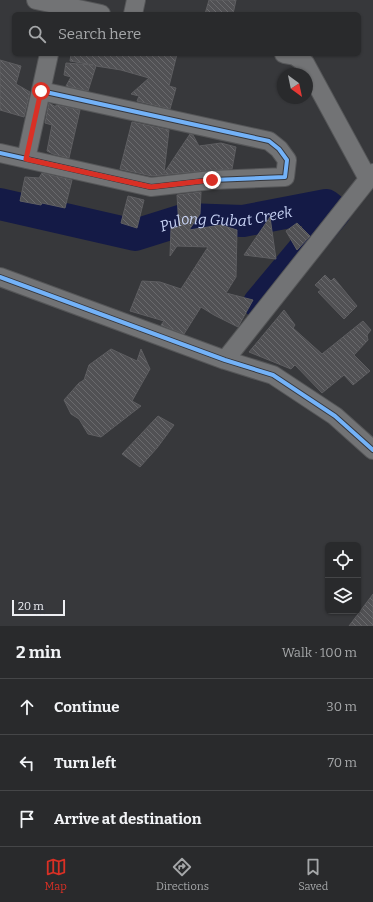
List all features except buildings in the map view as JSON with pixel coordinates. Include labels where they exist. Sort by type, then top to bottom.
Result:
[{"type":"street","points":[[36,0],[59,10],[80,12]]},
{"type":"street","points":[[133,12],[136,0]]},
{"type":"street","points":[[26,159],[49,56]]},
{"type":"street","points":[[225,360],[370,176],[305,63],[295,56]]},
{"type":"street","points":[[0,153],[151,187],[212,180],[285,177],[287,160],[279,149],[269,140],[41,91]]},
{"type":"street","points":[[0,277],[225,360],[273,375],[335,416],[373,450]]},
{"type":"waterway","name":"Pulong Gubat Creek","points":[[0,204],[135,235],[186,219],[243,221],[326,205],[335,212],[259,303]]},
{"type":"cycle path","points":[[0,153],[151,187],[212,180],[285,177],[287,160],[279,149],[269,141],[41,91]]},
{"type":"cycle path","points":[[0,277],[225,360],[273,375],[335,416],[373,450]]},
{"type":"route","points":[[41,91],[26,159],[151,187],[212,180]]}]
